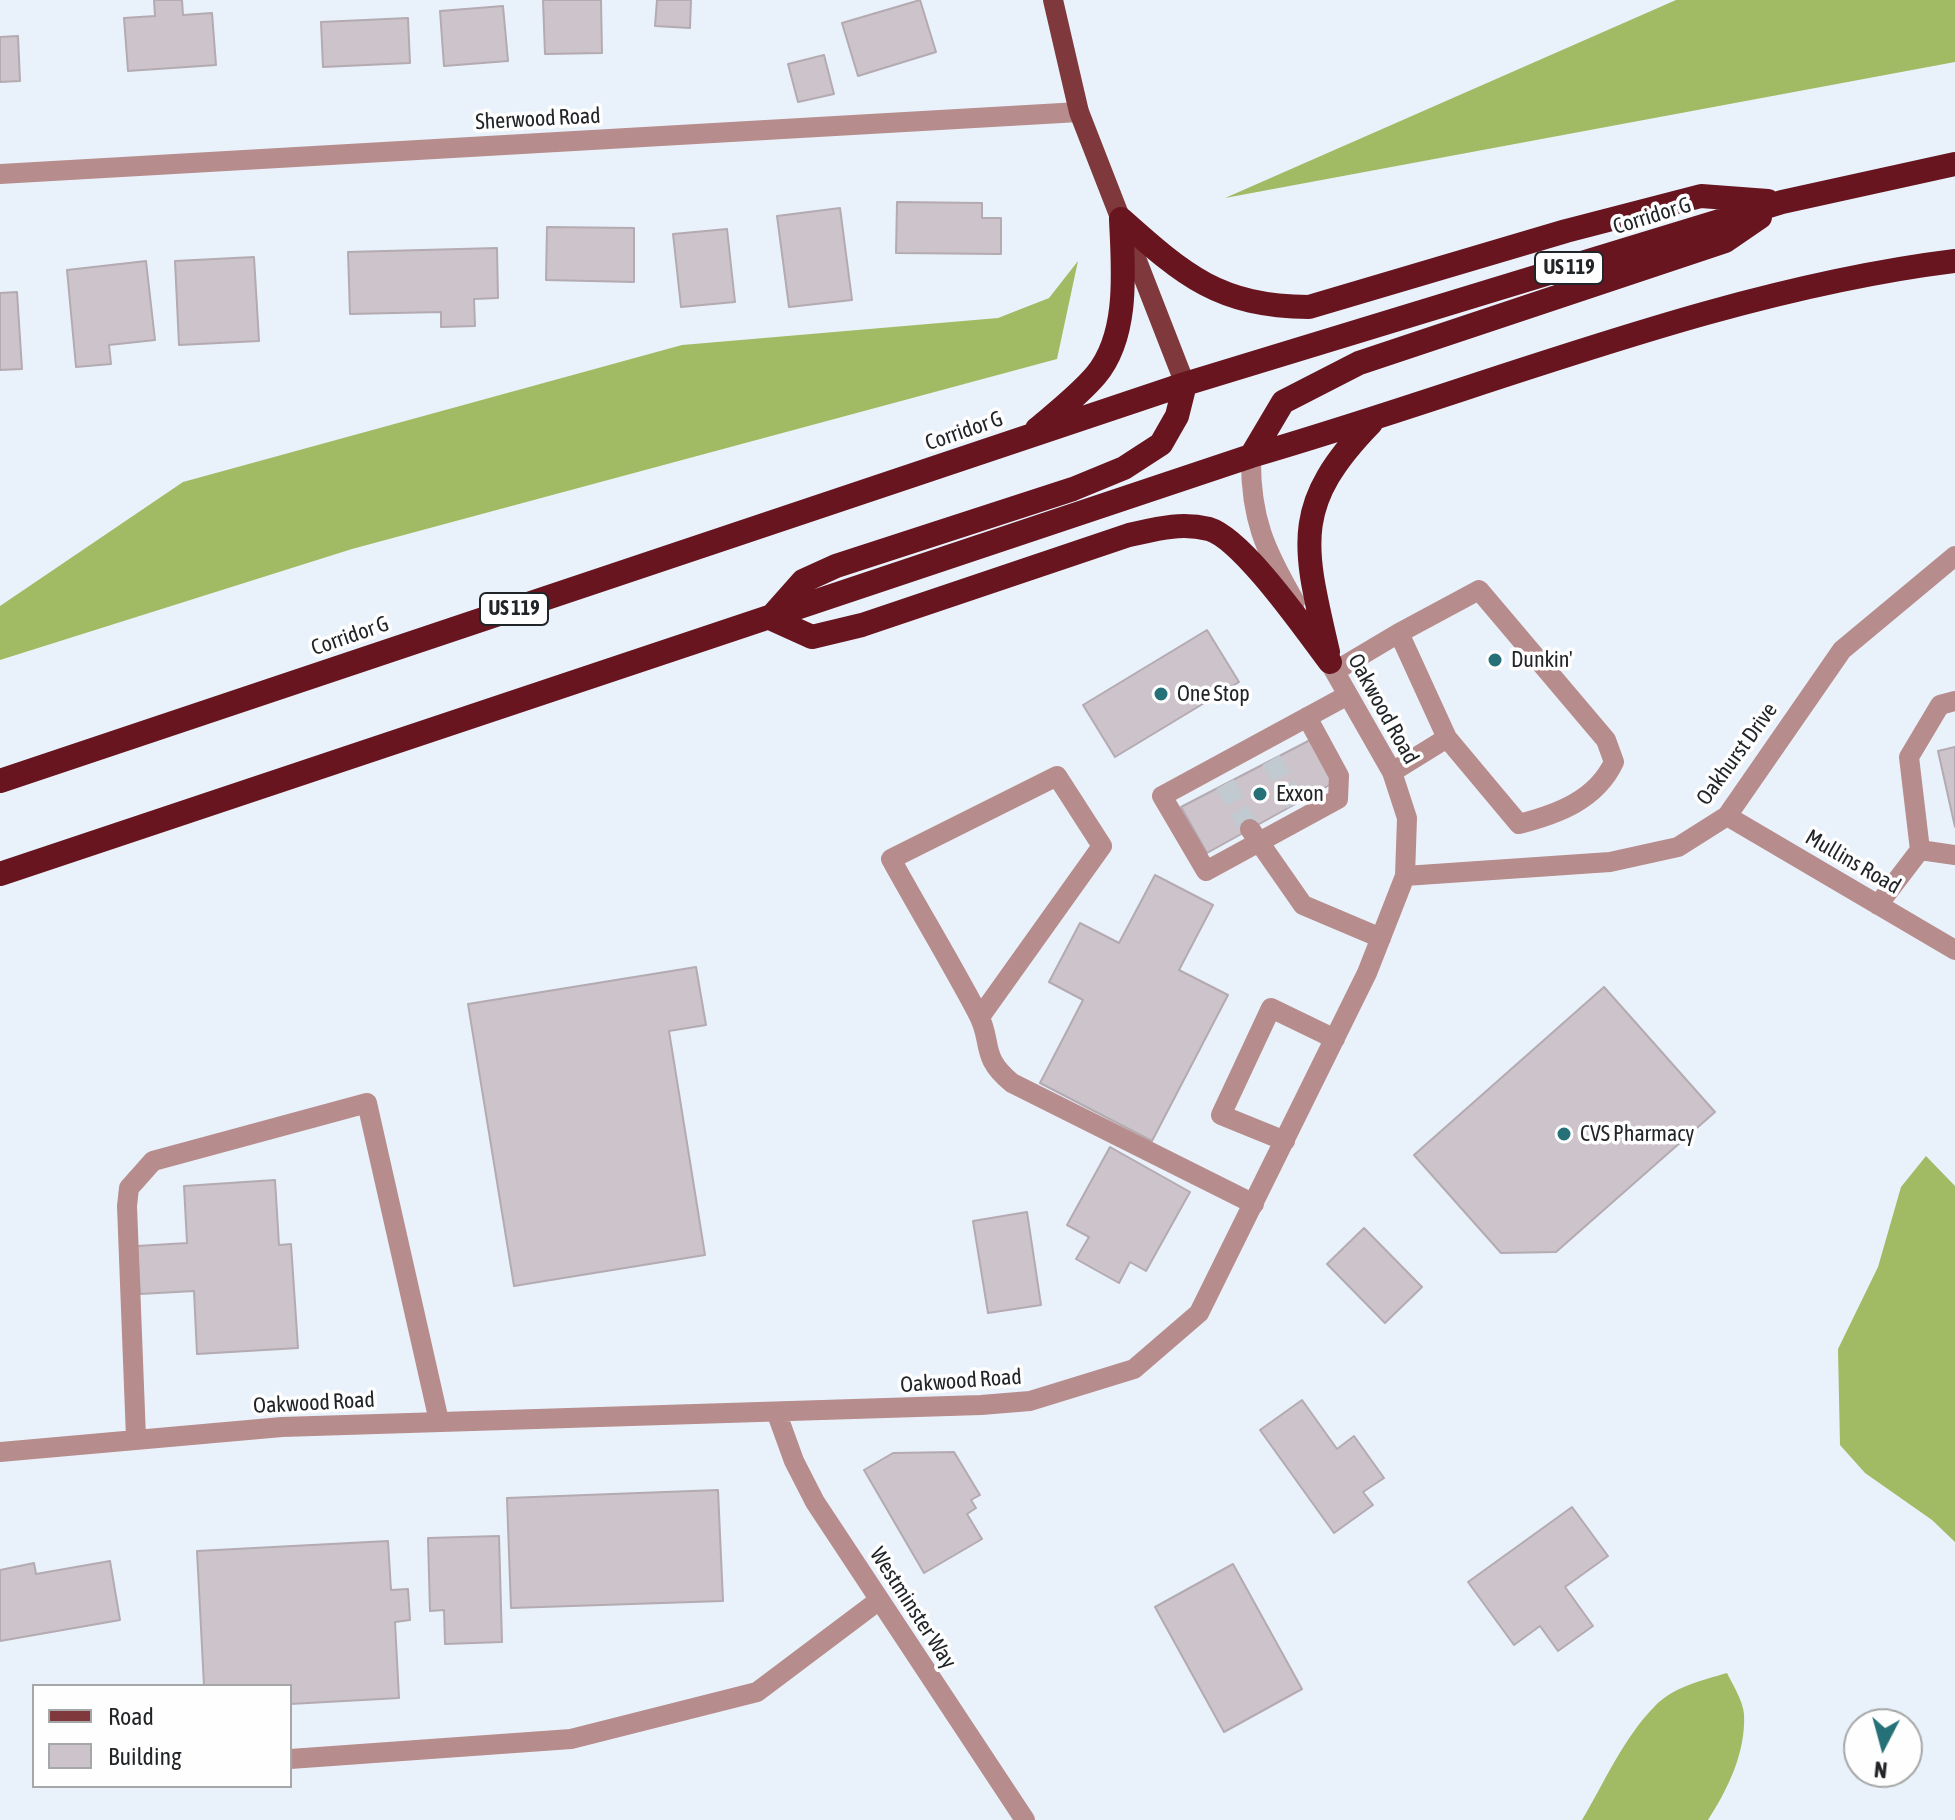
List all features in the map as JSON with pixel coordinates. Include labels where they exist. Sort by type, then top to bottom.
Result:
[{"type":"highway","name":"Corridor G","points":[[0,781],[1185,384],[1782,202],[1955,164]]},
{"type":"highway","points":[[1121,219],[1193,279],[1230,297],[1268,306],[1309,307],[1566,231],[1701,196],[1782,202]]},
{"type":"highway","points":[[1251,456],[1283,402],[1359,363],[1725,241],[1782,202]]},
{"type":"highway","points":[[1029,436],[1098,372],[1115,332],[1123,283],[1121,219]]},
{"type":"highway","points":[[0,874],[1251,456],[1373,421],[1635,336],[1829,282],[1955,261]]},
{"type":"highway","points":[[770,618],[803,581],[836,566],[1073,489],[1124,468],[1161,444],[1177,416],[1185,384]]},
{"type":"highway","points":[[1332,667],[1309,568],[1310,523],[1324,480],[1346,449],[1373,421]]},
{"type":"highway","points":[[770,618],[812,637],[850,628],[1129,535],[1174,525],[1212,530],[1259,569],[1332,667]]},
{"type":"main road","points":[[1053,0],[1079,112],[1185,384]]},
{"type":"street","name":"Sherwood Road","points":[[0,174],[1079,112]]},
{"type":"street","name":"Oakwood Road","points":[[0,1452],[136,1438],[439,1421],[777,1414],[1030,1401],[1134,1369],[1199,1313],[1335,1039],[1381,938],[1405,876],[1407,818],[1392,772],[1271,560],[1256,525],[1250,495],[1251,456]]},
{"type":"street","name":"Oakhurst Drive","points":[[1405,876],[1610,862],[1678,847],[1727,816],[1842,650],[1955,556]]},
{"type":"street","points":[[1332,667],[1479,590],[1606,740],[1614,762],[1604,782],[1560,813],[1519,824],[1447,738],[1399,633]]},
{"type":"street","points":[[1307,717],[1339,776],[1338,799],[1300,811],[1254,836],[1206,871],[1162,796],[1220,776],[1266,751],[1307,717],[1348,695]]},
{"type":"street","points":[[1878,905],[1920,850],[1909,757],[1940,705],[1955,701]]},
{"type":"street","points":[[1392,772],[1447,738]]},
{"type":"street","points":[[980,1017],[1102,846],[1057,776],[891,859],[980,1017],[987,1051],[995,1069],[1012,1083],[1254,1204]]},
{"type":"street","name":"Mullins Road","points":[[1727,816],[1955,950]]},
{"type":"street","points":[[1254,836],[1303,905],[1381,938]]},
{"type":"street","points":[[1920,850],[1955,855]]},
{"type":"street","points":[[1285,1141],[1221,1115],[1271,1008],[1335,1039]]},
{"type":"street","points":[[136,1438],[127,1206],[129,1188],[153,1161],[367,1103],[439,1421]]},
{"type":"street","name":"Westminster Way","points":[[777,1414],[794,1461],[815,1502],[1025,1820]]},
{"type":"street","points":[[292,1759],[571,1739],[757,1692],[878,1601]]},
{"type":"green space","points":[[1676,0],[1955,0],[1955,62],[1225,198]]},
{"type":"green space","points":[[1078,261],[1057,359],[352,549],[0,660],[0,606],[183,482],[682,345],[998,318],[1049,298]]},
{"type":"green space","points":[[1926,1156],[1955,1186],[1955,1542],[1932,1520],[1865,1473],[1840,1445],[1838,1349],[1878,1267],[1901,1187]]},
{"type":"green space","points":[[1727,1673],[1742,1704],[1744,1728],[1734,1770],[1708,1820],[1582,1820],[1624,1746],[1655,1706],[1679,1689]]},
{"type":"building","points":[[154,0],[182,0],[183,15],[212,13],[216,65],[128,71],[124,18],[155,16]]},
{"type":"building","points":[[543,0],[601,0],[602,53],[545,54]]},
{"type":"building","points":[[657,0],[691,0],[690,28],[655,26]]},
{"type":"building","points":[[920,0],[936,52],[858,76],[842,23]]},
{"type":"building","points":[[503,6],[508,61],[444,66],[440,11]]},
{"type":"building","points":[[408,18],[410,63],[323,67],[321,22]]},
{"type":"building","points":[[18,36],[20,81],[0,82],[0,37]]},
{"type":"building","points":[[824,55],[834,94],[798,102],[788,64]]},
{"type":"building","points":[[897,202],[982,203],[982,218],[1001,218],[1001,254],[896,253]]},
{"type":"building","points":[[840,208],[852,300],[789,307],[777,216]]},
{"type":"building","points":[[547,227],[634,228],[634,282],[546,280]]},
{"type":"building","points":[[727,229],[735,302],[681,307],[673,234]]},
{"type":"building","points":[[497,248],[498,298],[474,299],[475,326],[441,327],[441,312],[350,314],[348,252]]},
{"type":"building","points":[[254,257],[259,341],[179,345],[175,261]]},
{"type":"building","points":[[146,261],[155,340],[109,345],[111,364],[76,367],[67,270]]},
{"type":"building","points":[[17,292],[22,369],[0,370],[0,293]]},
{"type":"building","name":"One Stop","points":[[1207,630],[1239,682],[1115,757],[1083,705]]},
{"type":"building","name":"Exxon","points":[[1314,738],[1335,782],[1207,853],[1181,807]]},
{"type":"building","points":[[1955,747],[1955,827],[1938,751]]},
{"type":"building","points":[[1155,875],[1213,905],[1179,970],[1228,995],[1152,1141],[1040,1083],[1083,1000],[1049,982],[1080,923],[1119,943]]},
{"type":"building","points":[[696,967],[706,1025],[669,1031],[705,1255],[514,1286],[468,1004]]},
{"type":"building","name":"CVS Pharmacy","points":[[1604,987],[1715,1112],[1556,1252],[1501,1253],[1414,1155]]},
{"type":"building","points":[[1110,1147],[1190,1192],[1146,1271],[1130,1262],[1119,1283],[1076,1259],[1089,1237],[1067,1225]]},
{"type":"building","points":[[275,1180],[279,1245],[291,1244],[298,1348],[197,1354],[194,1291],[140,1294],[137,1246],[187,1243],[184,1186]]},
{"type":"building","points":[[1027,1212],[1041,1305],[988,1313],[973,1221]]},
{"type":"building","points":[[1364,1228],[1422,1287],[1385,1323],[1327,1264]]},
{"type":"building","points":[[1302,1400],[1337,1449],[1354,1436],[1384,1478],[1363,1492],[1373,1505],[1334,1533],[1260,1430]]},
{"type":"building","points":[[954,1452],[980,1495],[971,1500],[976,1508],[967,1514],[982,1539],[924,1573],[864,1470],[893,1453]]},
{"type":"building","points":[[718,1490],[723,1601],[511,1608],[507,1498]]},
{"type":"building","points":[[1572,1507],[1608,1556],[1565,1587],[1593,1626],[1558,1651],[1540,1626],[1514,1645],[1468,1582]]},
{"type":"building","points":[[499,1536],[502,1642],[445,1644],[444,1610],[430,1611],[428,1538]]},
{"type":"building","points":[[388,1541],[391,1590],[408,1589],[410,1620],[395,1622],[399,1698],[292,1704],[292,1684],[204,1684],[197,1551]]},
{"type":"building","points":[[110,1561],[120,1620],[0,1641],[0,1570],[34,1563],[36,1574]]},
{"type":"building","points":[[1233,1564],[1302,1689],[1224,1732],[1155,1607]]},
{"type":"tunnel","points":[[1271,760],[1296,804]]},
{"type":"tunnel","points":[[1225,784],[1250,829]]},
{"type":"place","name":"Dunkin'","points":[[1495,660]]},
{"type":"place","name":"One Stop","points":[[1161,694]]},
{"type":"place","name":"Exxon","points":[[1260,794]]},
{"type":"place","name":"CVS Pharmacy","points":[[1564,1134]]}]
